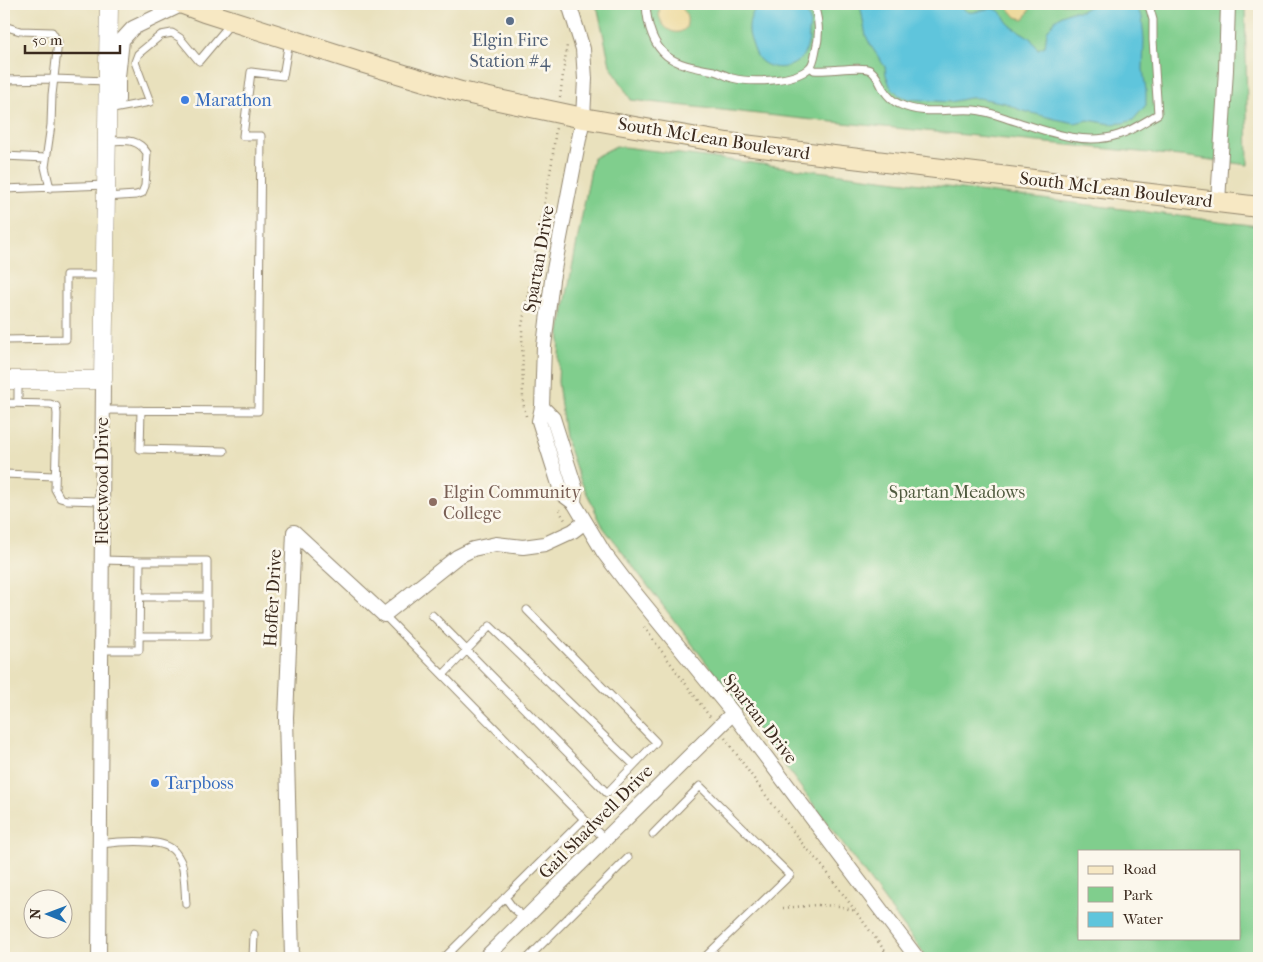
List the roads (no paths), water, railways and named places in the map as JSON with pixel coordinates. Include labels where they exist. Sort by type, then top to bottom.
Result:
[{"type":"main road","name":"South McLean Boulevard","points":[[183,4],[361,62],[461,92],[582,118],[727,143],[1259,206]]},
{"type":"street","name":"Fleetwood Drive","points":[[99,958],[102,410],[109,4]]},
{"type":"street","points":[[107,110],[118,100],[118,77],[122,40],[133,28],[183,4]]},
{"type":"street","name":"Spartan Drive","points":[[568,4],[583,49],[582,118],[552,280],[544,346],[542,407],[539,421],[562,494],[574,503],[604,552],[626,582],[733,713],[917,958]]},
{"type":"street","points":[[1218,202],[1228,4]]},
{"type":"street","points":[[11,380],[103,380]]},
{"type":"street","points":[[384,615],[457,557],[473,549],[496,544],[523,548],[545,544],[573,531],[586,522]]},
{"type":"street","name":"Hoffer Drive","points":[[292,958],[286,717],[294,532],[384,615]]},
{"type":"street","name":"Gail Shadwell Drive","points":[[485,958],[733,713]]},
{"type":"lane","points":[[646,4],[650,29],[656,44],[667,56],[679,62],[720,72],[732,78],[759,81],[794,76],[804,72],[811,66],[818,40],[818,24],[813,4]]},
{"type":"lane","points":[[811,66],[814,70],[821,71],[863,68],[870,70],[891,99],[913,110],[974,110],[1063,135],[1083,139],[1100,139],[1119,135],[1158,114],[1153,20],[1150,9],[1146,4]]},
{"type":"lane","points":[[107,110],[150,102],[135,62],[138,54],[161,35],[172,33],[180,38],[199,61],[233,21]]},
{"type":"lane","points":[[4,26],[20,31],[52,32],[58,42],[51,125],[45,167],[50,188]]},
{"type":"lane","points":[[102,410],[258,411],[261,136],[243,136],[251,72],[283,76],[289,38]]},
{"type":"lane","points":[[4,80],[108,81]]},
{"type":"lane","points":[[4,189],[50,188],[106,191],[136,195],[142,193],[145,186],[146,153],[144,148],[133,141],[107,141]]},
{"type":"lane","points":[[4,156],[46,158]]},
{"type":"lane","points":[[4,340],[66,339],[66,275],[105,275]]},
{"type":"lane","points":[[11,380],[18,403]]},
{"type":"lane","points":[[4,402],[50,404],[56,406],[55,489],[60,498],[67,500],[102,501]]},
{"type":"lane","points":[[141,410],[140,449],[224,451]]},
{"type":"lane","points":[[4,474],[55,476]]},
{"type":"lane","points":[[102,560],[207,561],[207,636],[139,636]]},
{"type":"lane","points":[[101,650],[139,650],[140,561]]},
{"type":"lane","points":[[140,597],[207,597]]},
{"type":"lane","points":[[432,615],[468,649],[607,793],[656,742],[526,610]]},
{"type":"lane","points":[[384,615],[605,840]]},
{"type":"lane","points":[[443,675],[490,626],[634,765]]},
{"type":"lane","points":[[653,834],[700,786],[790,875],[704,958]]},
{"type":"lane","points":[[444,958],[584,819]]},
{"type":"lane","points":[[100,844],[142,842],[163,844],[173,850],[182,865],[186,904]]},
{"type":"lane","points":[[528,958],[628,858]]},
{"type":"lane","points":[[505,897],[513,908],[525,918]]},
{"type":"lane","points":[[253,958],[254,934]]},
{"type":"water","points":[[759,4],[802,4],[810,21],[808,43],[803,55],[792,65],[781,68],[770,66],[757,56],[750,38],[749,27],[751,17]]},
{"type":"water","points":[[860,4],[961,4],[967,12],[995,9],[1016,30],[1031,39],[1038,49],[1045,46],[1047,31],[1055,20],[1062,15],[1071,11],[1081,11],[1093,4],[1134,4],[1142,17],[1146,105],[1133,120],[1111,124],[1088,120],[1075,123],[1020,110],[1005,103],[979,98],[950,102],[909,99],[899,95],[890,86],[885,67],[866,36]]},
{"type":"place","name":"Elgin Fire Station #4","points":[[510,21]]},
{"type":"place","name":"Marathon","points":[[185,100]]},
{"type":"place","name":"Elgin Community College","points":[[433,502]]},
{"type":"place","name":"Tarpboss","points":[[155,783]]},
{"type":"park label","name":"Spartan Meadows","points":[[957,492]]}]
